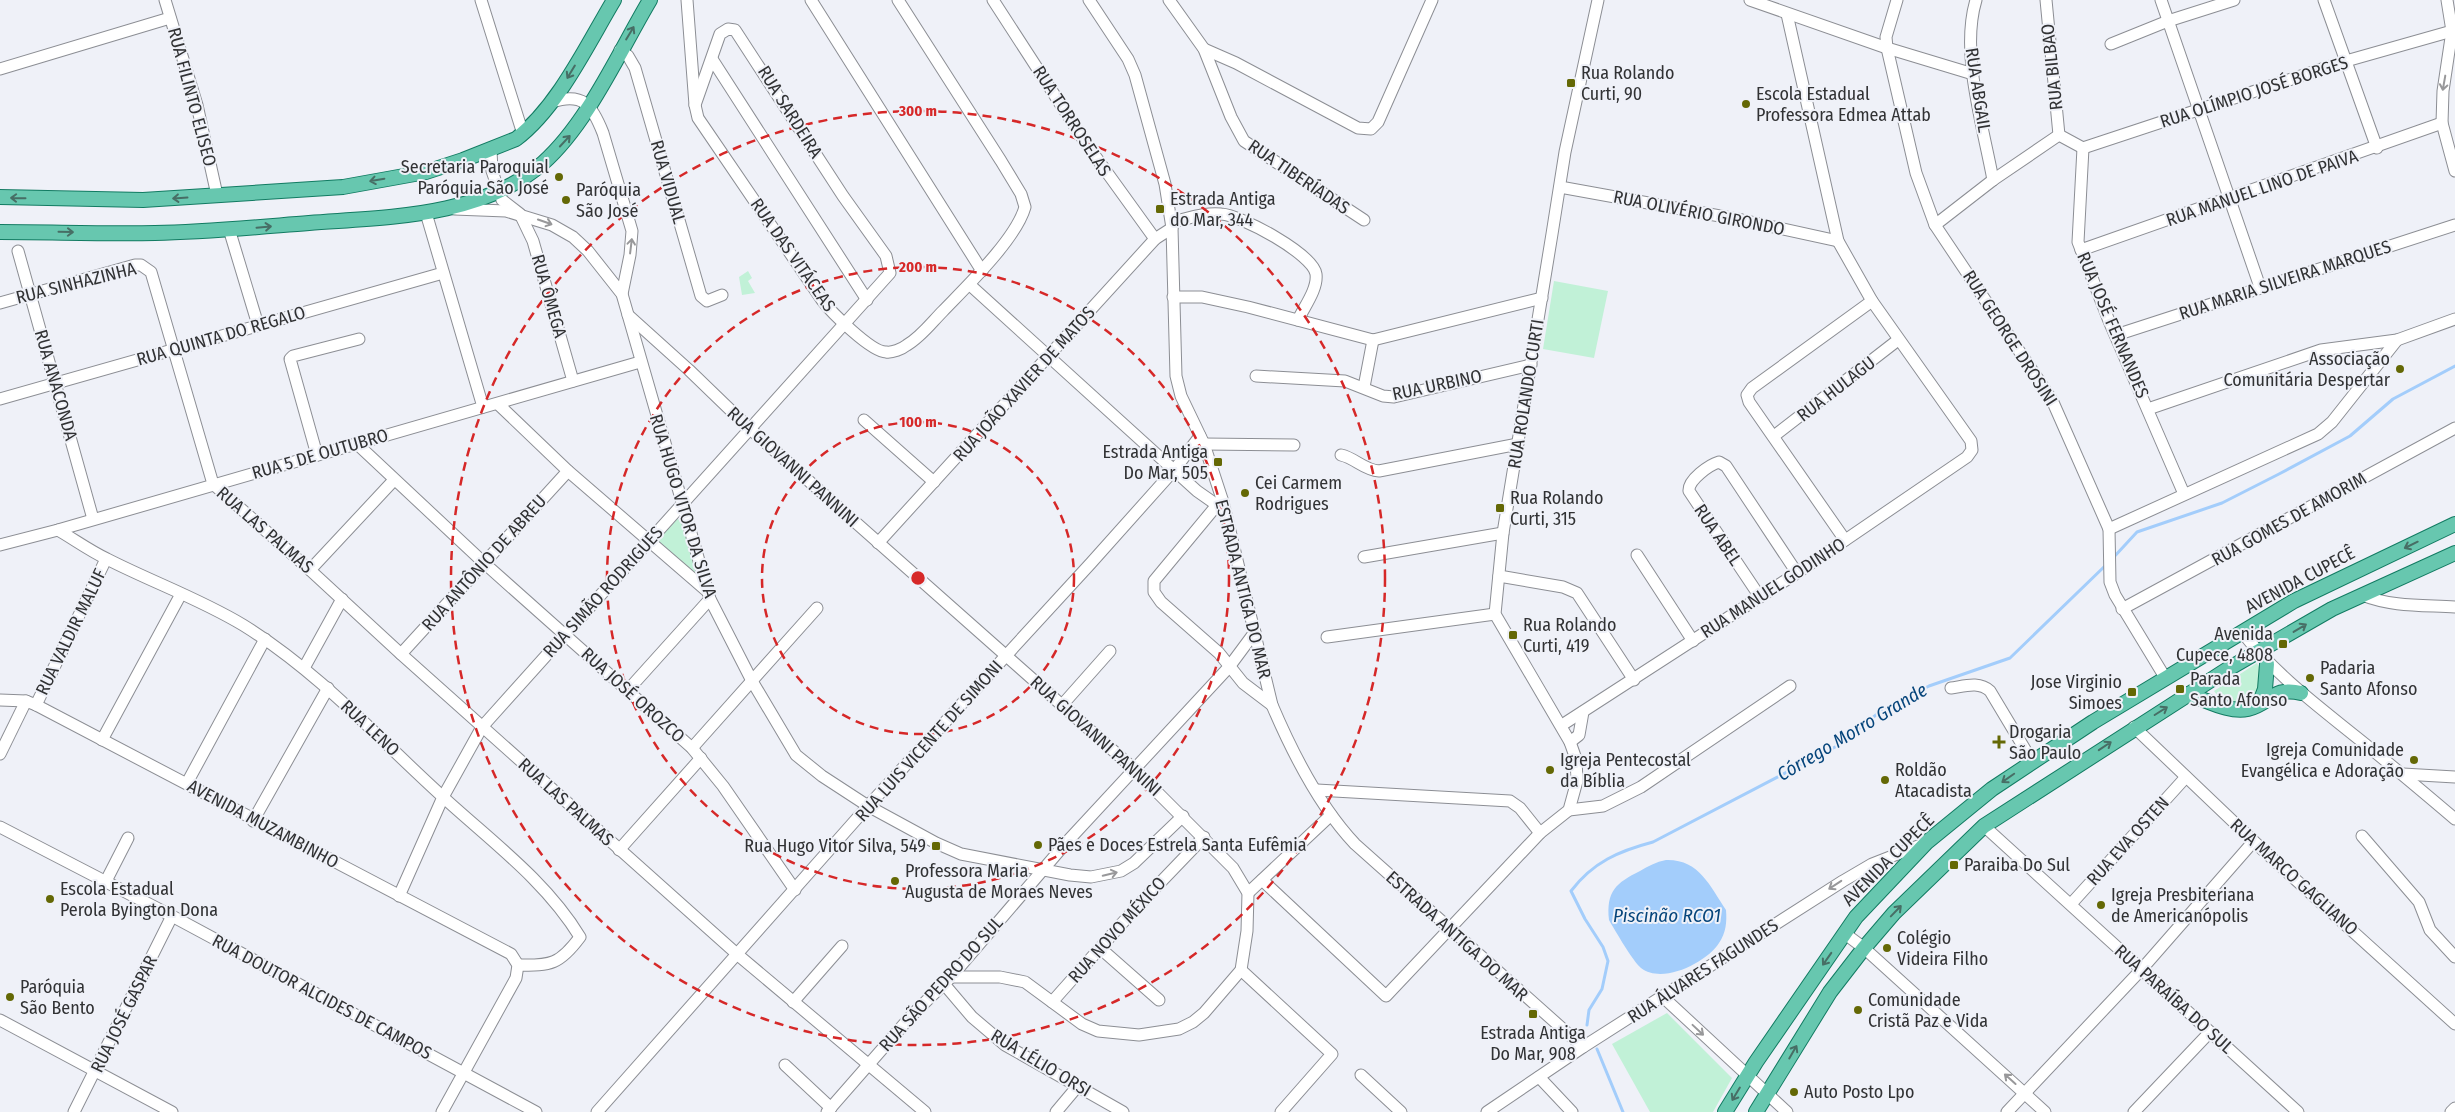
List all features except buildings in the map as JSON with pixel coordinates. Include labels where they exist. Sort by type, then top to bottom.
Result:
[{"type":"main road","points":[[0,197],[143,200],[343,187],[426,172],[491,150],[523,134],[552,102],[614,0]]},
{"type":"main road","points":[[0,232],[154,233],[229,229],[426,213],[445,209],[498,191],[542,164],[570,136],[650,0]]},
{"type":"main road","name":"AVENIDA CUPECÊ","points":[[1726,1112],[1747,1076],[1844,933],[1856,917],[1927,842],[2032,761],[2242,632],[2331,582],[2455,524]]},
{"type":"main road","points":[[1756,1112],[1830,992],[1864,948],[1894,913],[1984,826],[2134,727],[2257,652],[2332,609],[2455,553]]},
{"type":"main road","points":[[2260,702],[2265,689],[2268,664]]},
{"type":"main road","points":[[2188,694],[2219,706],[2239,710],[2254,707],[2281,691],[2301,693]]},
{"type":"street","name":"RUA FILINTO ELISEO","points":[[165,0],[197,105],[217,195]]},
{"type":"street","points":[[481,0],[523,134]]},
{"type":"street","name":"RUA DAS VITÁCEAS","points":[[687,0],[694,104],[698,118],[800,270],[833,314],[873,347],[883,352],[891,352],[911,342],[970,285],[1019,220],[1025,203],[978,124],[898,0]]},
{"type":"street","points":[[811,0],[982,271]]},
{"type":"street","name":"RUA TORROSELAS","points":[[993,0],[1090,150],[1154,240]]},
{"type":"street","name":"ESTRADA ANTIGA DO MAR","points":[[1089,0],[1128,59],[1135,75],[1165,184],[1172,225],[1176,376],[1181,396],[1202,440],[1256,632],[1272,705],[1281,727],[1331,815],[1355,844],[1450,931],[1583,1047]]},
{"type":"street","name":"RUA TIBERÍADAS","points":[[1169,0],[1204,49],[1231,117],[1244,141],[1364,220]]},
{"type":"street","points":[[1204,49],[1236,63],[1358,128],[1371,130],[1378,122],[1432,0]]},
{"type":"street","name":"RUA ROLANDO CURTI","points":[[1495,614],[1503,533],[1560,187],[1598,0]]},
{"type":"street","points":[[1887,48],[1886,37],[1897,0]]},
{"type":"street","name":"RUA ABGAIL","points":[[1976,0],[1970,28],[1973,74],[1993,180]]},
{"type":"street","name":"RUA BILBAO","points":[[2046,0],[2059,135]]},
{"type":"street","points":[[2161,0],[2260,287]]},
{"type":"street","points":[[2111,44],[2168,22],[2234,0]]},
{"type":"street","points":[[2324,0],[2376,148]]},
{"type":"street","points":[[2447,0],[2452,31],[2443,90],[2442,123],[2455,171]]},
{"type":"street","points":[[1757,1],[1787,14],[1887,48],[1973,74]]},
{"type":"street","points":[[1787,14],[1838,241],[1872,301],[1898,340]]},
{"type":"street","points":[[0,69],[170,18]]},
{"type":"street","name":"RUA SARDEIRA","points":[[694,104],[722,32],[728,29],[735,30],[748,46],[843,196],[886,256],[890,273]]},
{"type":"street","name":"RUA OLÍMPIO JOSÉ BORGES","points":[[2083,148],[2346,61],[2452,31]]},
{"type":"street","name":"RUA GEORGE DROSINI","points":[[1887,48],[1916,173],[1935,225],[2052,400],[2109,529],[2110,582],[2122,609],[2166,678]]},
{"type":"street","name":"RUA VIDUAL","points":[[620,50],[628,56],[635,68],[701,296],[707,301],[722,295]]},
{"type":"street","points":[[712,59],[867,300]]},
{"type":"street","points":[[552,102],[575,98],[589,106],[602,133],[632,230],[630,255],[622,294]]},
{"type":"street","name":"RUA MANUEL LINO DE PAIVA","points":[[2081,250],[2229,200],[2442,123]]},
{"type":"street","points":[[1935,225],[1993,180],[2059,135],[2083,148]]},
{"type":"street","name":"RUA JOSÉ FERNANDES","points":[[2083,148],[2078,242],[2184,494]]},
{"type":"street","name":"RUA HUGO VITOR DA SILVA","points":[[491,150],[492,172],[498,191],[504,203],[520,214]]},
{"type":"street","name":"RUA OLIVÉRIO GIRONDO","points":[[1560,187],[1742,220],[1838,241]]},
{"type":"street","name":"RUA HUGO VITOR DA SILVA","points":[[445,209],[493,210],[520,214],[552,225],[573,237],[588,251],[622,294],[708,595],[752,681],[796,754],[822,776],[868,806],[936,843],[961,854],[1091,877],[1121,871],[1134,863],[1183,816]]},
{"type":"street","points":[[426,213],[483,407]]},
{"type":"street","name":"RUA ÔMEGA","points":[[520,214],[534,241],[573,381]]},
{"type":"street","points":[[1172,225],[1220,214],[1233,216],[1277,238],[1311,264],[1315,270],[1316,283],[1298,320]]},
{"type":"street","name":"RUA JOÃO XAVIER DE MATOS","points":[[878,543],[1154,240],[1172,225]]},
{"type":"street","name":"RUA MARIA SILVEIRA MARQUES","points":[[2116,336],[2260,287],[2455,225]]},
{"type":"street","points":[[229,229],[258,325]]},
{"type":"street","name":"RUA ANACONDA","points":[[18,250],[93,519]]},
{"type":"street","name":"RUA SINHAZINHA","points":[[0,302],[135,265],[141,265],[151,272],[174,350]]},
{"type":"street","name":"RUA QUINTA DO REGALO","points":[[0,399],[443,273]]},
{"type":"street","name":"RUA SIMÃO RODRIGUES","points":[[399,896],[443,797],[482,727],[682,505],[748,428],[890,273]]},
{"type":"street","points":[[970,285],[1175,469],[1197,491],[1220,503],[1154,581],[1154,592],[1161,602],[1219,653],[1243,683],[1272,705]]},
{"type":"street","points":[[1173,297],[1202,297],[1375,340],[1542,298]]},
{"type":"street","points":[[1846,540],[1749,402],[1748,392],[1872,301]]},
{"type":"street","name":"RUA GIOVANNI PANNINI","points":[[628,315],[689,370],[748,428],[1063,704],[1134,769],[1234,868],[1248,893]]},
{"type":"street","points":[[2148,409],[2321,350],[2397,340],[2455,319]]},
{"type":"street","points":[[318,454],[290,359],[293,356],[359,339]]},
{"type":"street","points":[[1367,389],[1375,340]]},
{"type":"street","name":"RUA HULAGU","points":[[1774,436],[1898,340]]},
{"type":"street","name":"RUA MANUEL GODINHO","points":[[1562,725],[1797,573],[1970,454],[1973,446],[1971,441],[1898,340]]},
{"type":"street","points":[[2109,529],[2318,434],[2332,422],[2397,340]]},
{"type":"street","points":[[174,350],[213,484]]},
{"type":"street","name":"RUA 5 DE OUTUBRO","points":[[0,545],[58,530],[640,362]]},
{"type":"street","name":"RUA URBINO","points":[[1256,376],[1344,381],[1383,396],[1410,393],[1531,365]]},
{"type":"street","points":[[498,404],[568,472],[649,540],[708,595],[628,690]]},
{"type":"street","points":[[864,420],[934,482]]},
{"type":"street","name":"RUA GOMES DE AMORIM","points":[[2122,609],[2455,428]]},
{"type":"street","points":[[1202,440],[1294,446]]},
{"type":"street","name":"RUA LUIS VICENTE DE SIMONI","points":[[597,1112],[738,956],[868,806],[1202,440]]},
{"type":"street","name":"RUA JOSÉ OROZCO","points":[[356,443],[483,562],[692,748],[795,890]]},
{"type":"street","points":[[1341,455],[1348,456],[1373,470],[1393,469],[1518,444]]},
{"type":"street","name":"RUA ABEL","points":[[1760,597],[1689,491],[1691,483],[1712,465],[1719,462],[1726,466],[1797,573]]},
{"type":"street","name":"RUA ANTÔNIO DE ABREU","points":[[401,654],[483,562],[568,472]]},
{"type":"street","points":[[310,570],[394,480]]},
{"type":"street","name":"RUA LAS PALMAS","points":[[213,484],[738,956],[925,1112]]},
{"type":"street","name":"RUA LENO","points":[[58,530],[106,559],[181,594],[265,639],[328,688],[443,797],[502,849],[548,895],[580,937],[566,956],[557,962],[546,965],[518,965]]},
{"type":"street","points":[[1364,558],[1503,533]]},
{"type":"street","points":[[1637,555],[1693,640]]},
{"type":"street","name":"RUA VALDIR MALUF","points":[[0,754],[31,703],[106,559]]},
{"type":"street","points":[[1499,576],[1563,587],[1578,593],[1634,680]]},
{"type":"street","points":[[102,740],[181,594]]},
{"type":"street","points":[[2362,595],[2379,602],[2455,607]]},
{"type":"street","points":[[304,668],[342,599]]},
{"type":"street","points":[[692,748],[817,608]]},
{"type":"street","points":[[1327,637],[1495,614],[1562,725],[1570,742],[1576,759],[1577,781],[1569,810]]},
{"type":"street","name":"RUA SÃO PEDRO DO SUL","points":[[829,1110],[867,1064],[912,1015],[948,980],[1134,769],[1229,667],[1256,632]]},
{"type":"street","points":[[2242,632],[2268,664],[2301,693],[2404,774],[2455,819]]},
{"type":"street","points":[[187,783],[265,639]]},
{"type":"street","points":[[1063,704],[1110,651]]},
{"type":"street","points":[[1951,688],[1977,685],[1986,687],[2032,761]]},
{"type":"street","points":[[1262,880],[1386,996],[1450,931],[1540,833],[1569,810],[1603,806],[1641,787],[1790,686]]},
{"type":"street","points":[[253,821],[328,688]]},
{"type":"street","name":"AVENIDA MUZAMBINHO","points":[[0,700],[31,703],[187,783],[253,821],[511,954],[518,965]]},
{"type":"street","points":[[1570,742],[1579,735],[1583,712]]},
{"type":"street","name":"RUA MARCO GAGLIANO","points":[[2134,727],[2253,842],[2455,1024]]},
{"type":"street","points":[[618,850],[701,758]]},
{"type":"street","points":[[2404,774],[2455,777]]},
{"type":"street","name":"RUA EVA OSTEN","points":[[2071,904],[2186,777]]},
{"type":"street","points":[[1317,790],[1510,801],[1520,808],[1540,833]]},
{"type":"street","points":[[948,980],[1013,978],[1029,985],[1082,1024],[1098,1031],[1138,1035],[1179,1029],[1193,1022],[1204,1013],[1241,970],[1247,932],[1248,893],[1331,815]]},
{"type":"street","name":"RUA PARAÍBA DO SUL","points":[[1984,826],[2298,1112]]},
{"type":"street","name":"RUA DOUTOR ALCIDES DE CAMPOS","points":[[0,827],[172,916],[536,1112]]},
{"type":"street","points":[[2362,836],[2419,902],[2430,930],[2455,957]]},
{"type":"street","name":"RUA NOVO MÉXICO","points":[[1052,1002],[1204,837]]},
{"type":"street","points":[[106,882],[128,838]]},
{"type":"street","name":"RUA ÁLVARES FAGUNDES","points":[[1487,1112],[1583,1047],[1843,881],[1872,864],[1927,842]]},
{"type":"street","points":[[2007,1112],[2141,970],[2253,842]]},
{"type":"street","name":"RUA JOSÉ GASPAR","points":[[74,1112],[172,916]]},
{"type":"street","points":[[1844,933],[1864,948],[2046,1112]]},
{"type":"street","points":[[793,1002],[842,946]]},
{"type":"street","points":[[1100,948],[1159,1000]]},
{"type":"street","points":[[442,1112],[516,978],[518,965]]},
{"type":"street","points":[[1241,970],[1332,1054],[1281,1112]]},
{"type":"street","name":"RUA LÉLIO ORSI","points":[[948,980],[972,1018],[1005,1045],[1124,1112]]},
{"type":"street","points":[[1663,996],[1787,1112]]},
{"type":"street","points":[[0,1020],[172,1112]]},
{"type":"street","points":[[2134,1112],[2210,1032]]},
{"type":"street","points":[[785,1065],[829,1110]]},
{"type":"street","points":[[1361,1075],[1401,1112]]},
{"type":"street","points":[[1539,1076],[1572,1112]]},
{"type":"street","points":[[1056,1112],[1077,1087]]},
{"type":"street","points":[[2451,1112],[2455,1108]]},
{"type":"green space","points":[[748,271],[752,278],[748,281],[755,293],[742,295],[739,277]]},
{"type":"green space","points":[[1554,281],[1608,291],[1594,358],[1543,349]]},
{"type":"green space","points":[[675,519],[683,520],[696,575],[657,542],[657,539]]},
{"type":"green space","points":[[2257,663],[2264,677],[2255,700],[2233,703],[2222,699],[2214,691]]},
{"type":"green space","points":[[1667,1013],[1732,1078],[1713,1112],[1650,1112],[1612,1044]]},
{"type":"water","name":"Piscinão RCO1","points":[[1666,860],[1687,864],[1709,883],[1726,910],[1725,931],[1713,950],[1695,964],[1672,973],[1650,973],[1637,964],[1624,946],[1609,920],[1609,902],[1614,889],[1619,884],[1649,866]]},
{"type":"waterway","name":"Córrego Morro Grande","points":[[2113,558],[2137,532],[2222,503],[2279,474],[2350,436],[2393,399],[2455,366]]},
{"type":"waterway","name":"Córrego Morro Grande","points":[[1587,1025],[1589,1010],[1602,989],[1608,961],[1603,947],[1585,919],[1571,891],[1588,872],[1618,854],[1653,842],[1837,746],[1881,711],[1929,686],[2010,658],[2107,564]]},
{"type":"waterway","points":[[1597,1049],[1623,1112]]},
{"type":"place","name":"Rua Rolando Curti, 90","points":[[1571,83]]},
{"type":"place","name":"Escola Estadual Professora Edmea Attab","points":[[1746,104]]},
{"type":"place","name":"Secretaria Paroquial Paróquia São José","points":[[559,177]]},
{"type":"place","name":"Paróquia São José","points":[[566,200]]},
{"type":"place","name":"Estrada Antiga do Mar, 344","points":[[1160,209]]},
{"type":"place","name":"Associação Comunitária Despertar","points":[[2400,369]]},
{"type":"place","name":"Estrada Antiga Do Mar, 505","points":[[1218,462]]},
{"type":"place","name":"Cei Carmem Rodrigues","points":[[1245,493]]},
{"type":"place","name":"Rua Rolando Curti, 315","points":[[1500,508]]},
{"type":"place","name":"Rua Rolando Curti, 419","points":[[1513,635]]},
{"type":"place","name":"Avenida Cupece, 4808","points":[[2283,644]]},
{"type":"place","name":"Padaria Santo Afonso","points":[[2310,678]]},
{"type":"place","name":"Parada Santo Afonso","points":[[2180,689]]},
{"type":"place","name":"Jose Virginio Simoes","points":[[2132,692]]},
{"type":"place","name":"Drogaria São Paulo","points":[[1999,742]]},
{"type":"place","name":"Igreja Comunidade Evangélica e Adoração","points":[[2414,760]]},
{"type":"place","name":"Igreja Pentecostal da Bíblia","points":[[1550,770]]},
{"type":"place","name":"Roldão Atacadista","points":[[1885,780]]},
{"type":"place","name":"Pães e Doces Estrela Santa Eufêmia","points":[[1038,845]]},
{"type":"place","name":"Rua Hugo Vitor Silva, 549","points":[[936,846]]},
{"type":"place","name":"Paraiba Do Sul","points":[[1954,865]]},
{"type":"place","name":"Professora Maria Augusta de Moraes Neves","points":[[895,881]]},
{"type":"place","name":"Escola Estadual Perola Byington Dona","points":[[50,899]]},
{"type":"place","name":"Igreja Presbiteriana de Americanópolis","points":[[2101,905]]},
{"type":"place","name":"Colégio Videira Filho","points":[[1887,948]]},
{"type":"place","name":"Paróquia São Bento","points":[[10,997]]},
{"type":"place","name":"Comunidade Cristã Paz e Vida","points":[[1858,1010]]},
{"type":"place","name":"Estrada Antiga Do Mar, 908","points":[[1533,1014]]},
{"type":"place","name":"Auto Posto Lpo","points":[[1794,1092]]}]
